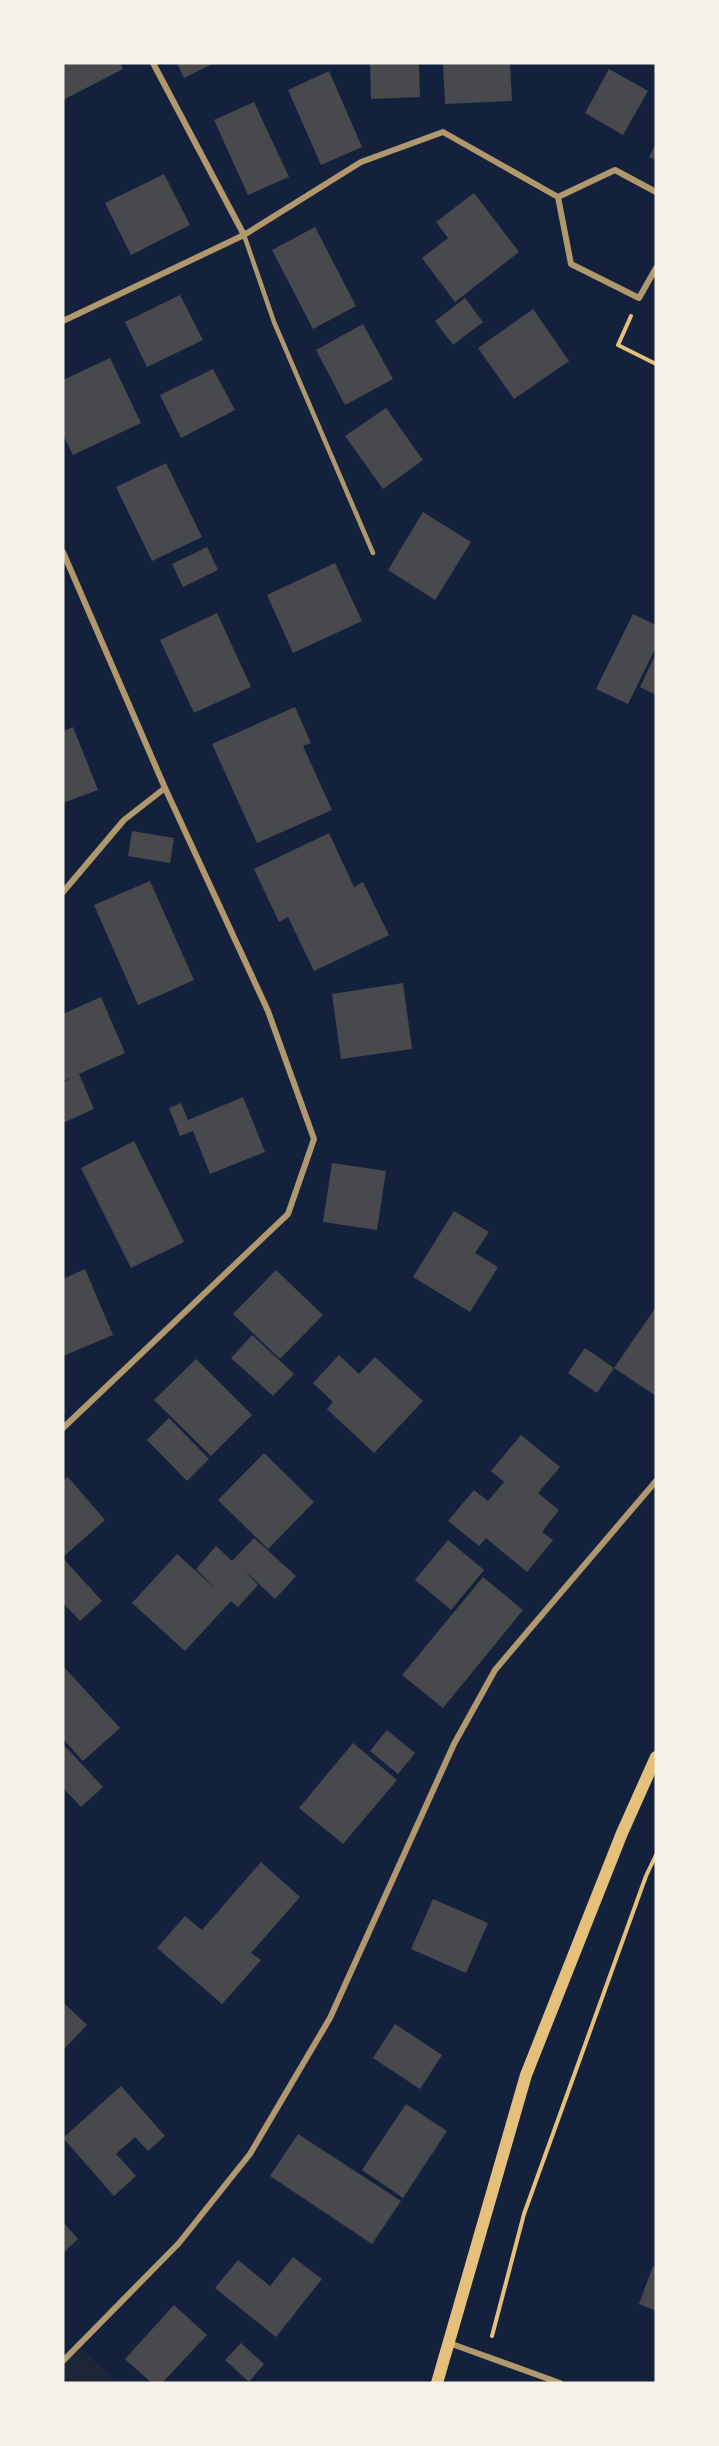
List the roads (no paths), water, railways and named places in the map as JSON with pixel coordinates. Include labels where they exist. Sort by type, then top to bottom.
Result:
[{"type":"main road","points":[[437,2383],[526,2075],[622,1833],[656,1757]]},
{"type":"street","points":[[153,63],[244,235]]},
{"type":"street","points":[[63,321],[244,235],[361,162],[443,132],[558,197],[572,264],[639,298],[656,268]]},
{"type":"street","points":[[558,197],[615,170],[656,192]]},
{"type":"street","points":[[63,552],[165,788],[268,1011],[314,1139],[288,1214],[63,1428]]},
{"type":"street","points":[[63,892],[124,820],[165,788]]},
{"type":"street","points":[[63,2361],[179,2243],[250,2154],[330,2018],[454,1744],[495,1670],[656,1481]]},
{"type":"street","points":[[449,2343],[560,2383]]},
{"type":"lane","points":[[244,235],[274,322],[373,553]]}]
